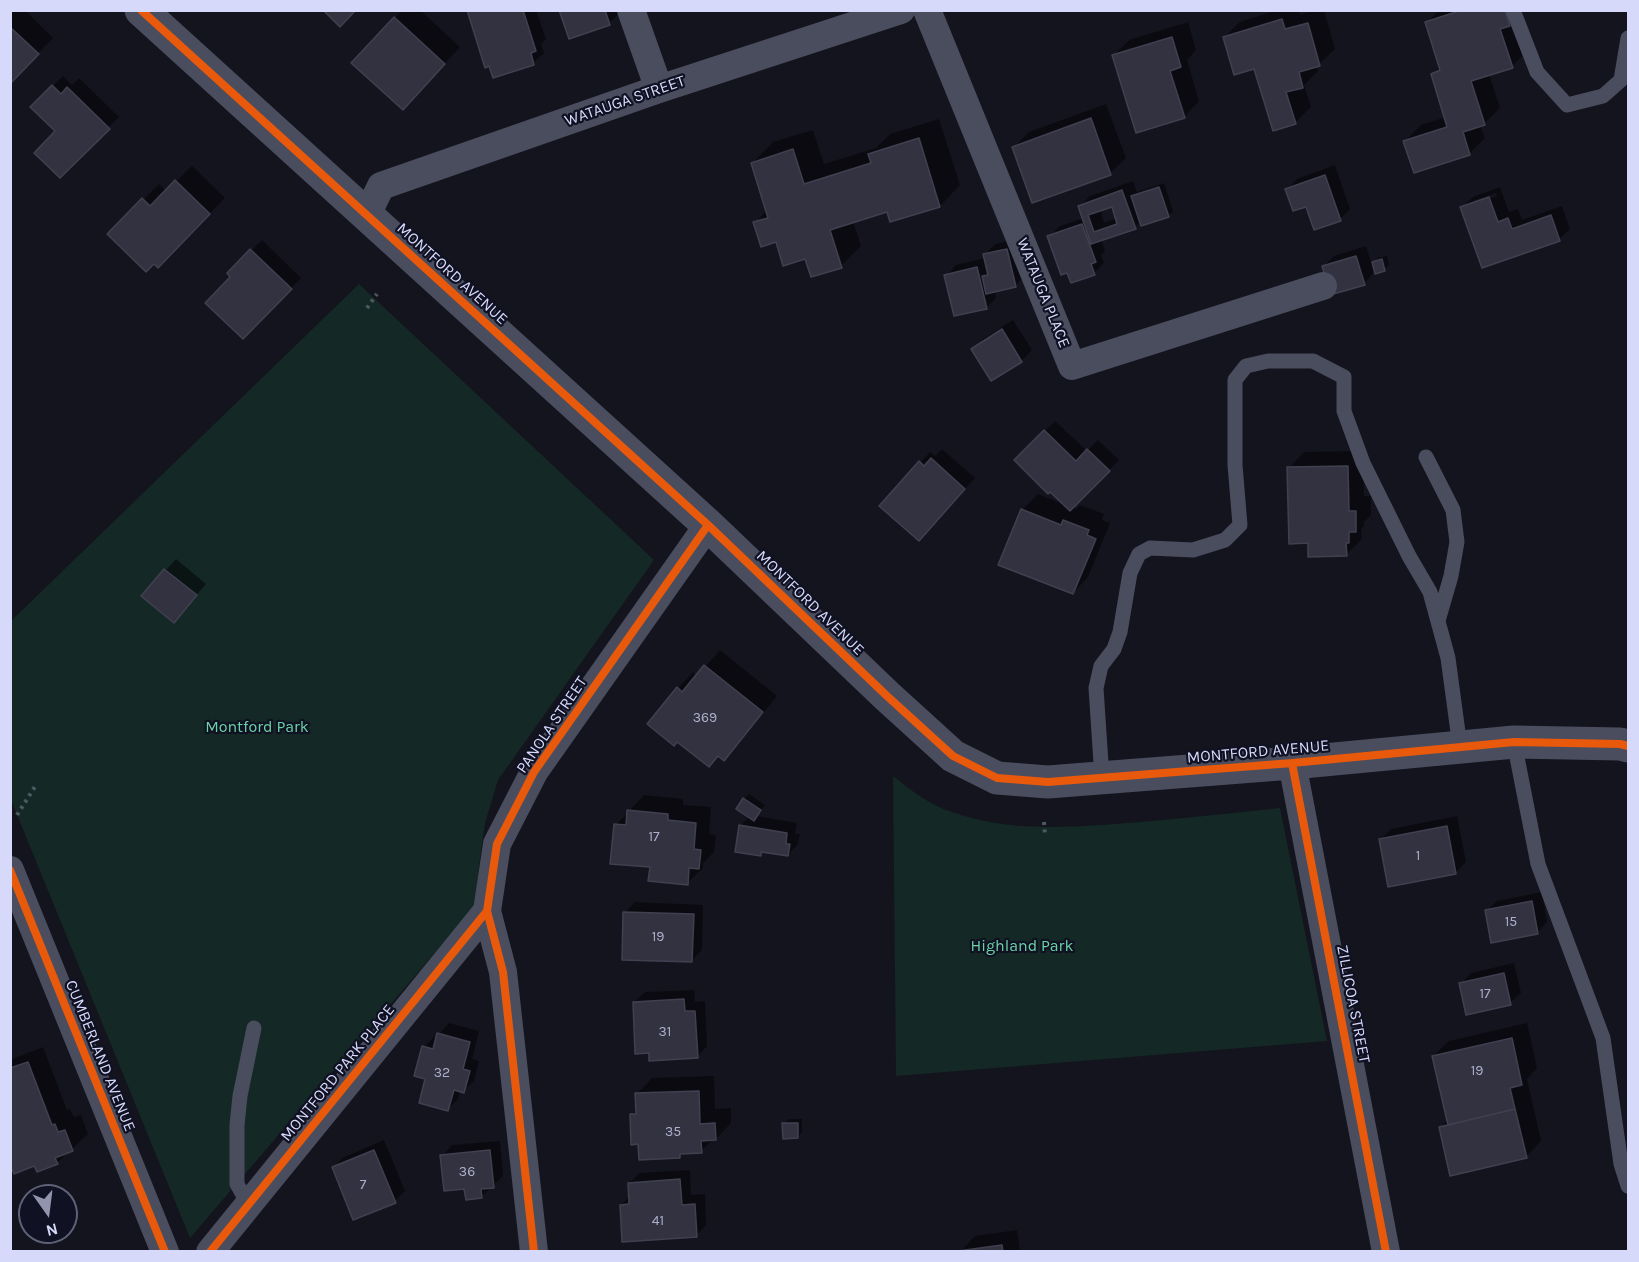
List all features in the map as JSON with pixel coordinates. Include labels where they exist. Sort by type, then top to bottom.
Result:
[{"type":"street","name":"MONTFORD AVENUE","points":[[141,10],[708,525],[953,756],[997,778],[1048,782],[1292,763],[1514,742],[1629,746]]},
{"type":"street","points":[[631,10],[659,89]]},
{"type":"street","name":"WATAUGA STREET","points":[[367,215],[381,186],[659,89],[901,10]]},
{"type":"street","name":"WATAUGA PLACE","points":[[927,10],[1072,366],[1323,286]]},
{"type":"street","name":"PANOLA STREET","points":[[534,1251],[502,972],[487,911],[497,844],[534,772],[708,525]]},
{"type":"street","name":"ZILLICOA STREET","points":[[1292,763],[1386,1251]]},
{"type":"street","name":"CUMBERLAND AVENUE","points":[[11,874],[165,1251]]},
{"type":"street","name":"MONTFORD PARK PLACE","points":[[210,1251],[487,911]]},
{"type":"lane","points":[[1513,10],[1537,72],[1567,105],[1603,96],[1621,80],[1629,38]]},
{"type":"lane","points":[[1102,778],[1096,688],[1101,666],[1114,649],[1120,632],[1130,573],[1139,554],[1150,548],[1193,550],[1225,540],[1240,525],[1235,465],[1235,380],[1246,366],[1268,361],[1313,361],[1344,377],[1344,411],[1363,463],[1409,556],[1430,592],[1448,658],[1460,747]]},
{"type":"lane","points":[[1426,458],[1453,510],[1456,542],[1451,576],[1438,621]]},
{"type":"lane","points":[[1514,742],[1538,864],[1603,1038],[1621,1164],[1629,1186]]},
{"type":"lane","points":[[248,1204],[237,1184],[237,1125],[240,1096],[254,1028]]},
{"type":"path","points":[[367,308],[377,294]]},
{"type":"path","points":[[17,815],[36,785]]},
{"type":"path","points":[[1044,822],[1045,836]]},
{"type":"green space","name":"Montford Park","points":[[359,284],[654,560],[498,780],[485,823],[475,906],[190,1238],[11,800],[11,621]]},
{"type":"green space","name":"Highland Park","points":[[893,776],[922,798],[946,810],[974,819],[1011,825],[1047,827],[1103,825],[1280,808],[1327,1041],[896,1076]]},
{"type":"building","points":[[323,10],[356,10],[340,27]]},
{"type":"building","points":[[467,10],[523,10],[536,51],[531,53],[534,65],[493,78],[489,66],[485,68]]},
{"type":"building","points":[[559,10],[605,10],[610,25],[569,39]]},
{"type":"building","points":[[1462,10],[1505,10],[1510,26],[1500,29],[1513,68],[1471,81],[1485,125],[1463,132],[1470,155],[1414,173],[1403,141],[1447,127],[1431,74],[1440,70],[1425,22]]},
{"type":"building","points":[[394,17],[445,64],[403,110],[351,63]]},
{"type":"building","points":[[1282,19],[1285,29],[1308,23],[1320,66],[1299,72],[1303,88],[1286,92],[1296,124],[1273,131],[1254,69],[1234,75],[1223,37]]},
{"type":"building","points":[[10,27],[39,54],[10,84]]},
{"type":"building","points":[[1172,37],[1181,67],[1170,71],[1185,118],[1136,133],[1112,55]]},
{"type":"building","points":[[52,85],[61,94],[67,87],[110,129],[60,178],[34,153],[55,131],[30,107]]},
{"type":"building","points":[[1091,118],[1111,175],[1032,203],[1012,147]]},
{"type":"building","points":[[919,138],[940,207],[890,222],[887,212],[830,230],[842,268],[811,277],[805,259],[783,266],[776,242],[761,247],[753,222],[768,218],[751,163],[793,149],[804,184],[871,163],[868,154]]},
{"type":"building","points":[[1325,175],[1341,221],[1314,230],[1306,207],[1293,211],[1285,189]]},
{"type":"building","points":[[175,180],[210,214],[158,268],[154,264],[146,272],[107,234],[142,198],[150,206]]},
{"type":"building","points":[[1159,187],[1169,217],[1141,226],[1131,196]]},
{"type":"building","points":[[1122,190],[1136,229],[1091,244],[1078,206]],"holes":[[[1112,207],[1117,224],[1094,232],[1088,215]]]},
{"type":"building","points":[[1489,197],[1498,222],[1508,218],[1512,229],[1551,215],[1560,241],[1482,268],[1460,207]]},
{"type":"building","points":[[1082,224],[1096,262],[1091,264],[1095,275],[1071,283],[1067,273],[1061,275],[1047,236]]},
{"type":"building","points":[[250,249],[292,289],[243,339],[205,303],[230,277],[227,273]]},
{"type":"building","points":[[1007,249],[1016,287],[986,294],[982,276],[988,275],[983,254]]},
{"type":"building","points":[[1356,256],[1365,285],[1330,295],[1322,266]]},
{"type":"building","points":[[1382,259],[1385,271],[1375,274],[1372,262]]},
{"type":"building","points":[[977,267],[987,309],[954,316],[944,275]]},
{"type":"building","points":[[1002,329],[1022,362],[991,381],[971,349]]},
{"type":"building","points":[[1044,430],[1076,461],[1087,449],[1110,471],[1070,511],[1050,492],[1048,494],[1014,460]]},
{"type":"building","points":[[931,458],[965,489],[919,541],[879,506],[919,461],[924,466]]},
{"type":"building","points":[[1348,466],[1349,511],[1356,511],[1356,532],[1349,532],[1349,543],[1346,543],[1347,556],[1308,557],[1308,543],[1289,544],[1287,467]]},
{"type":"building","points":[[1021,509],[1061,525],[1063,520],[1089,530],[1087,535],[1096,539],[1073,594],[998,565]]},
{"type":"building","points":[[164,569],[197,595],[174,623],[141,596]]},
{"type":"building","points":[[704,665],[763,712],[724,761],[718,756],[709,767],[677,742],[674,746],[647,724],[677,687],[682,692]]},
{"type":"building","points":[[743,798],[761,810],[754,821],[736,809]]},
{"type":"building","points":[[627,810],[668,814],[668,820],[696,823],[694,849],[701,850],[699,869],[689,868],[688,885],[648,881],[650,867],[610,864],[614,824],[626,825]]},
{"type":"building","points":[[739,825],[787,833],[786,844],[790,844],[788,856],[761,852],[761,856],[735,852]]},
{"type":"building","points":[[1447,826],[1456,874],[1388,887],[1379,839]]},
{"type":"building","points":[[1532,901],[1538,934],[1491,943],[1485,910]]},
{"type":"building","points":[[623,912],[694,914],[692,962],[622,960]]},
{"type":"building","points":[[1504,973],[1511,1005],[1466,1015],[1459,983]]},
{"type":"building","points":[[684,999],[685,1011],[695,1011],[698,1058],[649,1061],[649,1053],[635,1054],[633,1002]]},
{"type":"building","points":[[437,1033],[470,1042],[463,1069],[470,1071],[464,1093],[454,1090],[448,1111],[419,1103],[425,1079],[414,1076],[422,1046],[433,1049]]},
{"type":"building","points":[[1512,1038],[1522,1085],[1510,1088],[1515,1109],[1448,1125],[1432,1056]]},
{"type":"building","points":[[28,1062],[52,1125],[55,1124],[58,1132],[65,1130],[73,1151],[55,1158],[58,1164],[37,1172],[34,1166],[14,1174],[10,1165],[10,1068]]},
{"type":"building","points":[[699,1091],[700,1124],[715,1123],[716,1140],[701,1141],[702,1153],[680,1154],[680,1158],[639,1160],[638,1144],[631,1145],[630,1114],[636,1114],[635,1093]]},
{"type":"building","points":[[1515,1109],[1527,1158],[1450,1176],[1439,1127]]},
{"type":"building","points":[[782,1123],[798,1123],[798,1138],[783,1139]]},
{"type":"building","points":[[374,1150],[396,1203],[353,1220],[332,1167]]},
{"type":"building","points":[[490,1150],[494,1188],[481,1189],[482,1198],[466,1200],[464,1189],[444,1191],[440,1155]]},
{"type":"building","points":[[680,1179],[682,1205],[695,1204],[697,1237],[622,1242],[620,1205],[629,1204],[628,1183]]},
{"type":"building","points":[[1002,1245],[1003,1252],[958,1252],[958,1251]]},
{"type":"cycle path","points":[[141,10],[708,525],[953,756],[997,778],[1048,782],[1292,763],[1514,742],[1628,746]]},
{"type":"cycle path","points":[[534,1252],[503,972],[487,911],[497,844],[534,772],[708,525]]},
{"type":"cycle path","points":[[1292,763],[1386,1252]]},
{"type":"cycle path","points":[[10,870],[165,1252]]},
{"type":"cycle path","points":[[210,1252],[487,911]]}]
